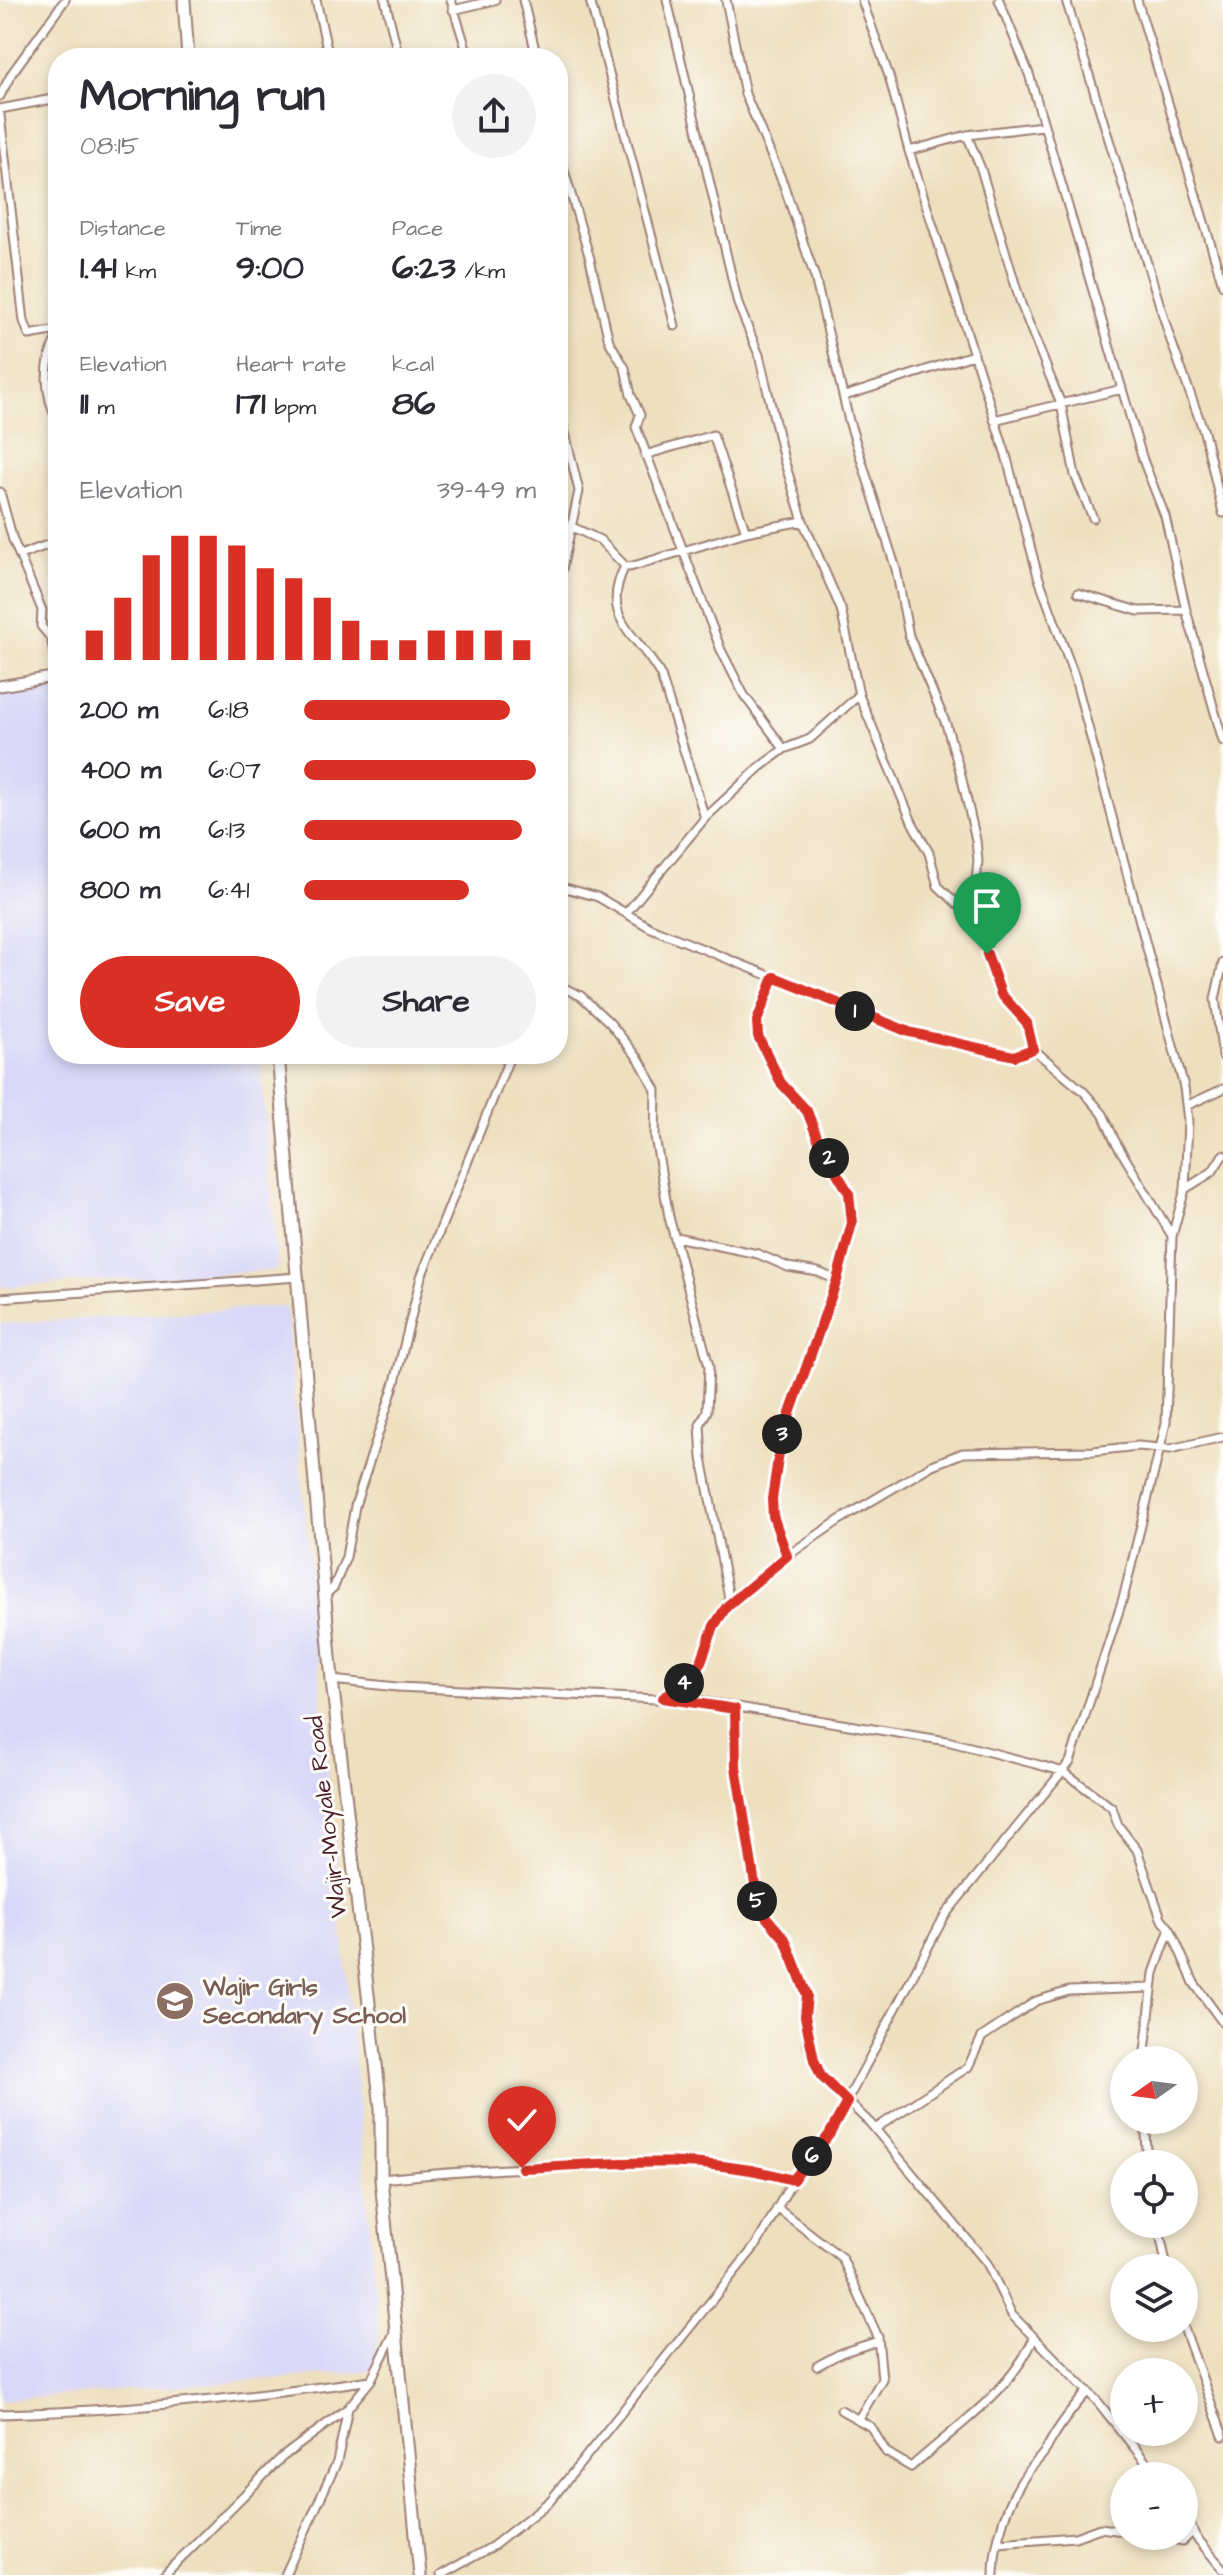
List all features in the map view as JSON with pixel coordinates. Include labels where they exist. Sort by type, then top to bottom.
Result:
[{"type":"main road","points":[[184,0],[187,48]]},
{"type":"main road","name":"Wajir-Moyale Road","points":[[279,1064],[332,1680],[381,2108],[381,2179],[420,2575]]},
{"type":"street","points":[[0,96],[19,63],[65,0]]},
{"type":"street","points":[[316,0],[327,48]]},
{"type":"street","points":[[385,0],[397,48]]},
{"type":"street","points":[[451,0],[466,48]]},
{"type":"street","points":[[453,10],[495,0]]},
{"type":"street","points":[[523,0],[535,48]]},
{"type":"street","points":[[590,0],[675,326]]},
{"type":"street","points":[[667,0],[738,304],[759,355],[784,460],[803,521],[841,609],[859,695],[912,822],[929,853],[938,886],[978,923]]},
{"type":"street","points":[[726,0],[745,94],[783,183],[815,277],[845,396],[896,569],[909,636],[937,700],[960,771],[976,840],[978,861],[974,901],[978,923],[1001,994],[1027,1023],[1033,1049],[1084,1092],[1103,1114],[1115,1141],[1172,1236]]},
{"type":"street","points":[[441,2575],[493,2546],[550,2501],[748,2256],[793,2180],[829,2135],[945,1915],[1064,1772],[1097,1684],[1124,1595],[1166,1423],[1172,1236],[1185,1189],[1188,1105],[1075,678],[1038,576],[889,76],[862,0]]},
{"type":"street","points":[[999,0],[1029,74],[1143,460],[1165,516],[1186,610],[1223,741]]},
{"type":"street","points":[[1066,0],[1170,338],[1204,432],[1223,513]]},
{"type":"street","points":[[1137,0],[1223,285]]},
{"type":"street","points":[[48,100],[0,112],[24,321],[29,335],[48,334]]},
{"type":"street","points":[[909,151],[967,135],[1043,126]]},
{"type":"street","points":[[967,135],[981,169],[1021,304],[1061,404],[1075,475],[1093,518]]},
{"type":"street","points":[[568,184],[609,341],[625,368],[631,395],[640,415],[636,427],[681,551],[744,695],[784,749]]},
{"type":"street","points":[[48,354],[48,385]]},
{"type":"street","points":[[845,396],[973,355]]},
{"type":"street","points":[[994,420],[1122,389]]},
{"type":"street","points":[[645,455],[713,435],[746,532]]},
{"type":"street","points":[[568,445],[579,491],[568,535]]},
{"type":"street","points":[[0,492],[42,610],[41,626],[48,634]]},
{"type":"street","points":[[705,818],[661,676],[650,655],[626,631],[614,605],[615,586],[625,566],[746,532],[803,521]]},
{"type":"street","points":[[570,526],[600,540],[625,566]]},
{"type":"street","points":[[20,555],[48,545]]},
{"type":"street","points":[[1078,593],[1138,611],[1186,610]]},
{"type":"street","points":[[0,686],[48,676]]},
{"type":"street","points":[[627,912],[705,818],[760,767],[784,749],[810,739],[859,695]]},
{"type":"street","points":[[1213,698],[1223,697]]},
{"type":"street","points":[[568,889],[598,897],[651,928],[909,1032],[1014,1056],[1033,1049]]},
{"type":"street","points":[[1223,963],[1215,999],[1223,1057]]},
{"type":"street","points":[[774,977],[757,1021],[761,1047],[781,1083],[807,1111],[821,1147],[849,1193],[852,1223],[837,1280],[781,1439],[772,1499],[773,1516],[787,1556]]},
{"type":"street","points":[[568,990],[581,996],[610,1023],[650,1075],[656,1090],[655,1137],[676,1237],[709,1366],[707,1411],[700,1425],[702,1458],[729,1589],[727,1606]]},
{"type":"street","points":[[325,1595],[334,1587],[346,1557],[355,1506],[390,1397],[421,1277],[507,1064]]},
{"type":"street","points":[[1188,1105],[1223,1089]]},
{"type":"street","points":[[1185,1189],[1212,1172],[1223,1155]]},
{"type":"street","points":[[676,1237],[758,1254],[788,1267],[818,1272],[837,1280]]},
{"type":"street","points":[[0,1298],[298,1277]]},
{"type":"street","points":[[663,1698],[698,1670],[714,1626],[727,1606],[787,1556],[932,1465],[963,1453],[1175,1448],[1223,1437]]},
{"type":"street","points":[[332,1680],[397,1687],[663,1698],[947,1741],[1064,1772],[1112,1808],[1118,1825],[1137,1850],[1161,1918],[1170,1929],[1194,1983],[1223,2023]]},
{"type":"street","points":[[735,1709],[736,1767],[759,1909],[785,1939],[807,1995],[805,2016],[814,2060],[821,2076],[875,2129],[987,2263],[1012,2315],[1088,2391],[1146,2462]]},
{"type":"street","points":[[1145,2046],[1157,1959],[1170,1929]]},
{"type":"street","points":[[875,2129],[968,2067],[982,2037],[1036,2001],[1069,1991],[1151,1988]]},
{"type":"street","points":[[381,2179],[457,2171],[686,2161],[756,2169],[793,2180]]},
{"type":"street","points":[[777,2208],[842,2258],[878,2341],[882,2379],[858,2420]]},
{"type":"street","points":[[164,2575],[281,2458],[348,2408],[371,2380],[395,2331]]},
{"type":"street","points":[[841,2410],[871,2427],[886,2452],[911,2467],[997,2392],[1025,2358],[1034,2338]]},
{"type":"street","points":[[817,2366],[841,2353],[878,2341]]},
{"type":"street","points":[[1189,2342],[1223,2436]]},
{"type":"street","points":[[0,2414],[243,2399],[371,2380]]},
{"type":"street","points":[[994,2575],[998,2543],[1007,2513],[1027,2473],[1048,2446],[1052,2432],[1088,2391]]},
{"type":"street","points":[[285,2575],[337,2462],[348,2408]]},
{"type":"street","points":[[998,2543],[1075,2537],[1100,2528],[1110,2529]]},
{"type":"street","points":[[1198,2537],[1223,2569]]},
{"type":"shaded area","points":[[48,687],[48,1064],[261,1064],[278,1270],[0,1287],[0,694]]},
{"type":"shaded area","name":"Wajir Girls Secondary School","points":[[286,1306],[379,2331],[372,2371],[0,2400],[0,1324]]},
{"type":"place","name":"Wajir Girls Secondary School","points":[[175,2001]]},
{"type":"route","points":[[522,2168],[686,2161],[756,2169],[793,2180],[829,2135],[847,2102],[821,2076],[808,2045],[805,2016],[807,1995],[785,1939],[759,1909],[736,1767],[735,1709],[701,1701],[663,1698],[698,1670],[714,1626],[727,1606],[787,1556],[773,1516],[772,1499],[781,1439],[837,1280],[852,1223],[849,1193],[821,1147],[807,1111],[781,1083],[769,1056],[761,1047],[757,1021],[774,977],[909,1032],[1014,1056],[1033,1049],[1027,1023],[1001,994],[987,954]]}]
